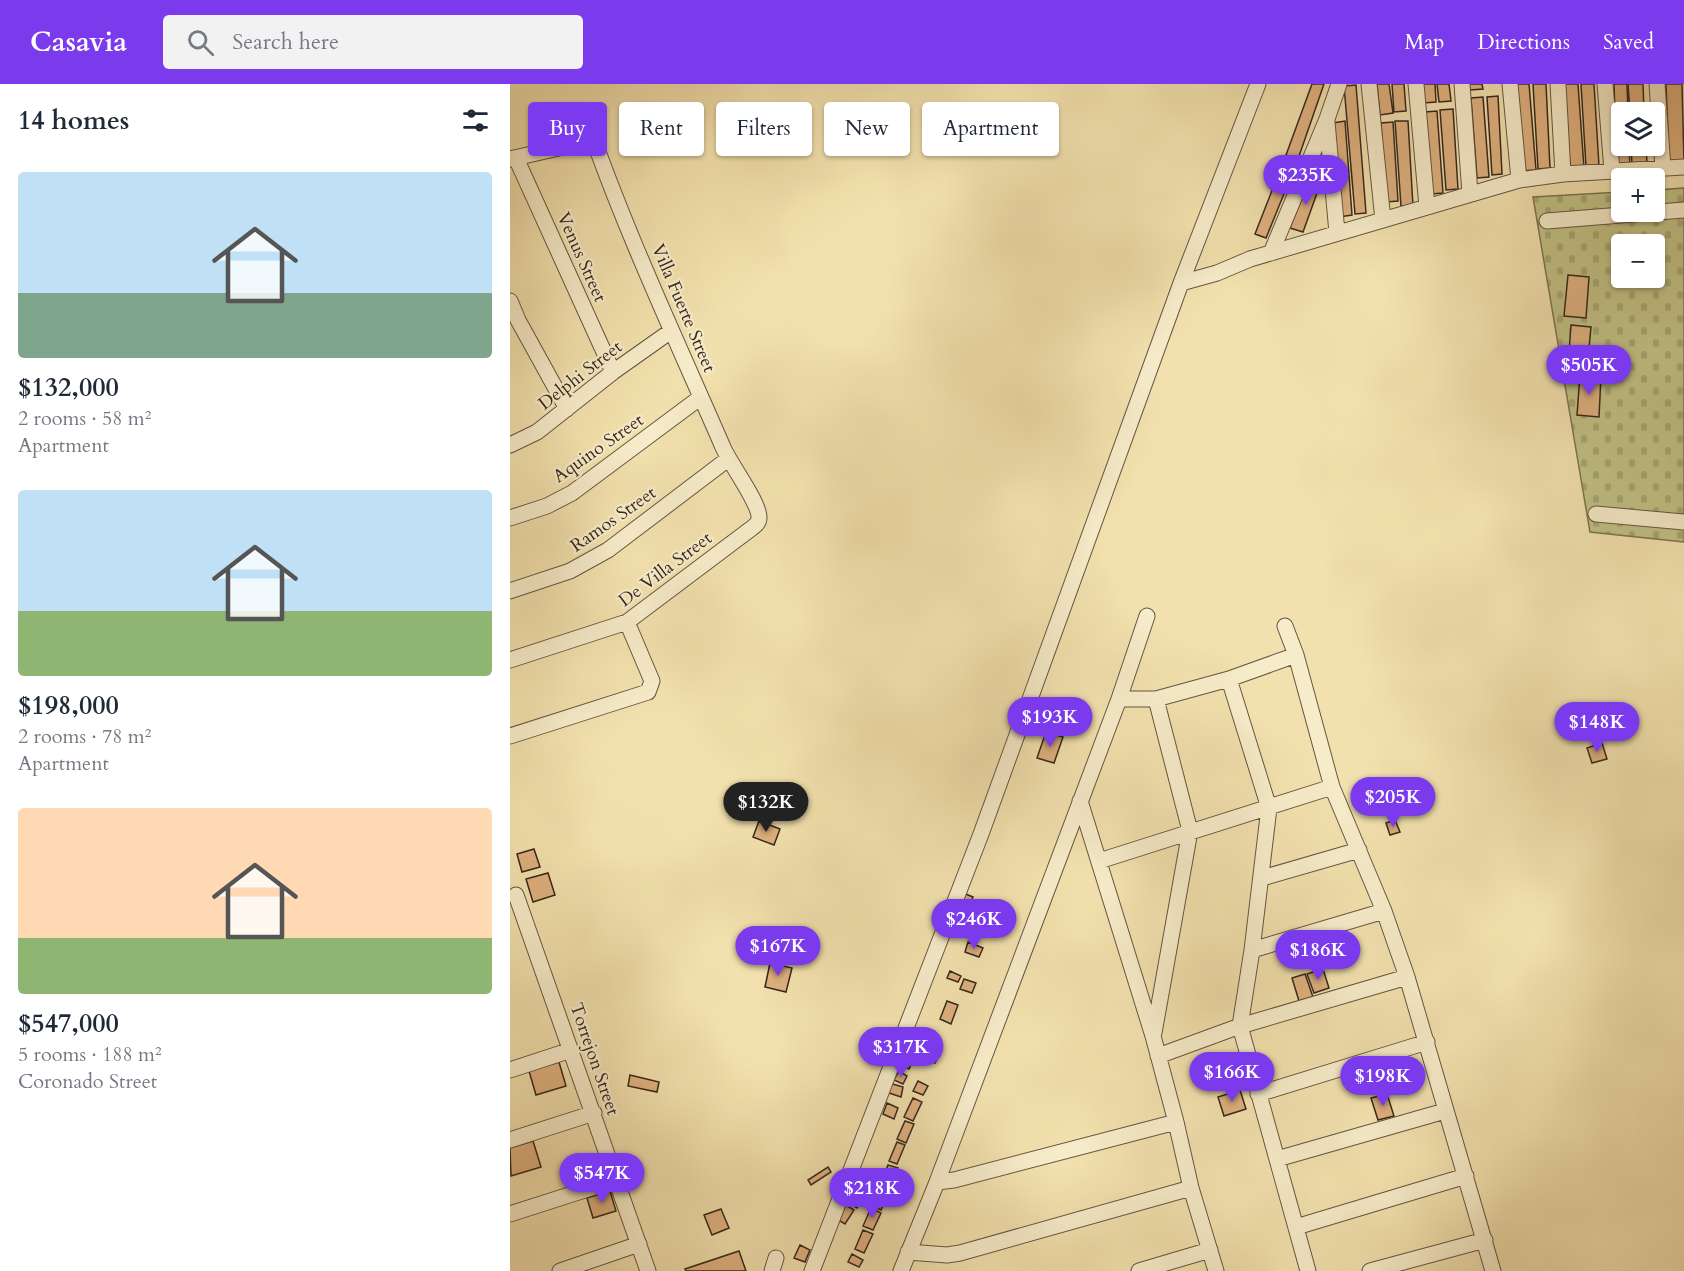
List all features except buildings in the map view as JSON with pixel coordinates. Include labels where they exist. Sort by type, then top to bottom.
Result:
[{"type":"street","points":[[812,1271],[981,834],[1181,284],[1258,84]]},
{"type":"street","points":[[1271,252],[1340,84]]},
{"type":"street","points":[[1369,84],[1383,220]]},
{"type":"street","points":[[1416,84],[1427,207]]},
{"type":"street","points":[[1462,84],[1470,194]]},
{"type":"street","points":[[1510,84],[1519,180]]},
{"type":"street","points":[[1558,84],[1563,174]]},
{"type":"street","points":[[1605,84],[1612,168]]},
{"type":"street","points":[[1657,84],[1663,168],[1684,167]]},
{"type":"street","points":[[1327,119],[1337,233]]},
{"type":"street","points":[[513,158],[528,155]]},
{"type":"street","name":"Villa Fuerte Street","points":[[600,156],[671,331],[728,459],[757,505],[759,512]]},
{"type":"street","name":"Venus Street","points":[[513,158],[613,372]]},
{"type":"street","points":[[1181,284],[1271,252],[1519,180],[1611,171]]},
{"type":"street","points":[[1546,221],[1684,210]]},
{"type":"street","points":[[510,301],[514,322],[567,409]]},
{"type":"street","name":"Delphi Street","points":[[510,445],[537,432],[613,372],[671,331]]},
{"type":"street","name":"Aquino Street","points":[[510,518],[547,506],[572,493],[701,397]]},
{"type":"street","name":"Ramos Street","points":[[510,591],[570,571],[608,550],[728,459]]},
{"type":"street","name":"De Villa Street","points":[[510,660],[627,622],[758,523],[759,512]]},
{"type":"street","points":[[1596,514],[1684,522]]},
{"type":"street","points":[[901,1271],[937,1182],[1119,699],[1147,616]]},
{"type":"street","points":[[510,736],[648,692],[652,681],[627,622]]},
{"type":"street","points":[[1285,626],[1296,655],[1332,787],[1384,911],[1407,977],[1493,1271]]},
{"type":"street","points":[[1119,699],[1155,699],[1229,680],[1296,655]]},
{"type":"street","points":[[1229,680],[1269,808],[1262,878],[1240,1026],[1308,1271]]},
{"type":"street","points":[[1153,1036],[1190,831],[1155,699]]},
{"type":"street","points":[[1099,861],[1332,787]]},
{"type":"street","points":[[1080,801],[1153,1036],[1191,1188],[1216,1271]]},
{"type":"street","points":[[1262,878],[1359,850]]},
{"type":"street","name":"Torrejon Street","points":[[516,895],[648,1271]]},
{"type":"street","points":[[1252,950],[1384,911]]},
{"type":"street","points":[[1158,1056],[1240,1026],[1407,977]]},
{"type":"street","points":[[1258,1094],[1427,1042]]},
{"type":"street","points":[[510,1070],[571,1050]]},
{"type":"street","points":[[1277,1159],[1445,1111]]},
{"type":"street","points":[[510,1140],[594,1113]]},
{"type":"street","points":[[937,1182],[954,1180],[1176,1122]]},
{"type":"street","points":[[1296,1227],[1466,1176]]},
{"type":"street","points":[[510,1214],[616,1180]]},
{"type":"street","points":[[908,1252],[947,1255],[960,1253],[1191,1188]]},
{"type":"street","points":[[1370,1271],[1485,1240]]},
{"type":"street","points":[[560,1271],[639,1244]]},
{"type":"street","points":[[1139,1271],[1210,1250]]},
{"type":"green space","points":[[1684,188],[1684,542],[1590,532],[1533,197],[1611,193],[1611,222],[1665,222],[1665,189]]}]
